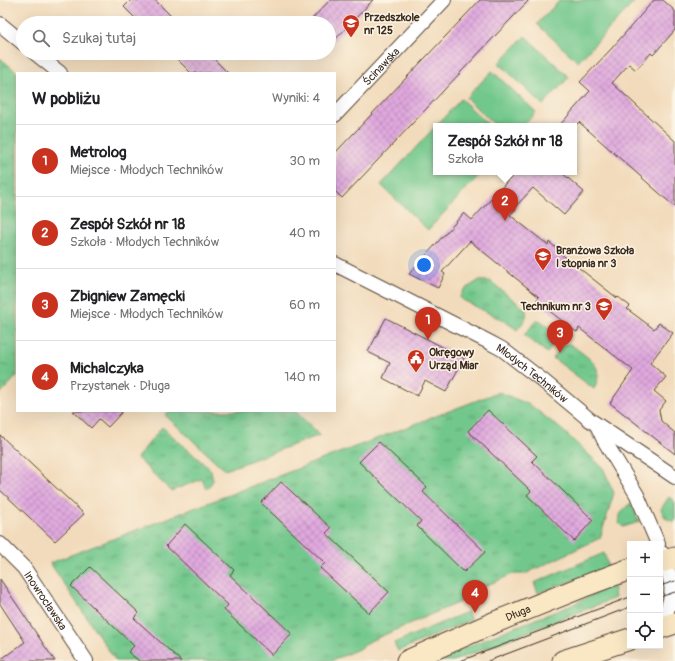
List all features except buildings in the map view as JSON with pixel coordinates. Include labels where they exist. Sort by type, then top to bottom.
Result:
[{"type":"street","name":"Ścinawska","points":[[336,114],[444,0]]},
{"type":"street","points":[[0,24],[16,37]]},
{"type":"street","points":[[44,60],[59,72]]},
{"type":"street","name":"Młodych Techników","points":[[336,265],[502,349],[597,424],[675,477]]},
{"type":"street","name":"Młodych Techników","points":[[597,424],[604,440],[637,495],[664,555],[672,577],[673,592],[671,603],[663,621]]},
{"type":"street","name":"Inowrocławska","points":[[0,544],[24,568],[86,661]]},
{"type":"street","name":"Długa","points":[[407,661],[493,623],[627,570]]},
{"type":"street","points":[[663,627],[675,623]]},
{"type":"street","points":[[562,661],[627,640]]},
{"type":"green space","points":[[560,0],[636,0],[578,62],[537,24]]},
{"type":"green space","points":[[525,36],[569,77],[543,105],[499,63]]},
{"type":"green space","points":[[0,58],[17,72],[16,377],[0,394]]},
{"type":"green space","points":[[492,71],[536,112],[526,123],[493,123],[466,98]]},
{"type":"green space","points":[[461,99],[487,123],[439,123]]},
{"type":"green space","points":[[433,129],[433,175],[479,175],[428,230],[381,185]]},
{"type":"green space","points":[[478,281],[490,281],[525,309],[527,315],[517,330],[506,322],[459,298],[464,290]]},
{"type":"green space","points":[[536,321],[542,322],[555,333],[555,342],[547,353],[524,335]]},
{"type":"green space","points":[[569,344],[590,359],[597,369],[597,381],[594,389],[553,358],[563,345]]},
{"type":"green space","points":[[499,392],[530,405],[561,429],[603,468],[614,493],[600,538],[525,574],[513,574],[466,594],[462,601],[370,641],[361,648],[331,661],[116,661],[50,563]]},
{"type":"green space","points":[[168,412],[296,412],[320,435],[225,470],[165,415]]},
{"type":"green space","points":[[162,427],[211,470],[213,480],[206,489],[202,479],[171,491],[137,458]]},
{"type":"green space","points":[[669,497],[675,502],[675,521],[666,518],[661,509]]},
{"type":"green space","points":[[631,503],[639,522],[623,527],[619,523],[620,516],[624,509]]},
{"type":"green space","points":[[604,553],[609,568],[538,593],[534,583]]},
{"type":"green space","points":[[613,584],[615,598],[453,661],[434,661],[507,630],[570,606]]},
{"type":"green space","points":[[467,612],[471,620],[398,651],[394,643]]},
{"type":"tram line","points":[[663,585],[675,581]]},
{"type":"tram line","points":[[663,596],[675,592]]},
{"type":"tram line","points":[[460,661],[627,598]]},
{"type":"tram line","points":[[488,661],[627,608]]},
{"type":"place","name":"Przedszkole nr 125","points":[[351,38]]},
{"type":"place","name":"Zespół Szkół nr 18","points":[[505,221]]},
{"type":"place","name":"Branżowa Szkoła I stopnia nr 3","points":[[543,271]]},
{"type":"place","name":"Technikum nr 3","points":[[604,321]]},
{"type":"place","name":"Metrolog","points":[[428,340]]},
{"type":"place","name":"Zbigniew Zamęcki","points":[[560,353]]},
{"type":"place","name":"Okręgowy Urząd Miar","points":[[416,373]]},
{"type":"place","name":"Michalczyka","points":[[475,613]]}]
